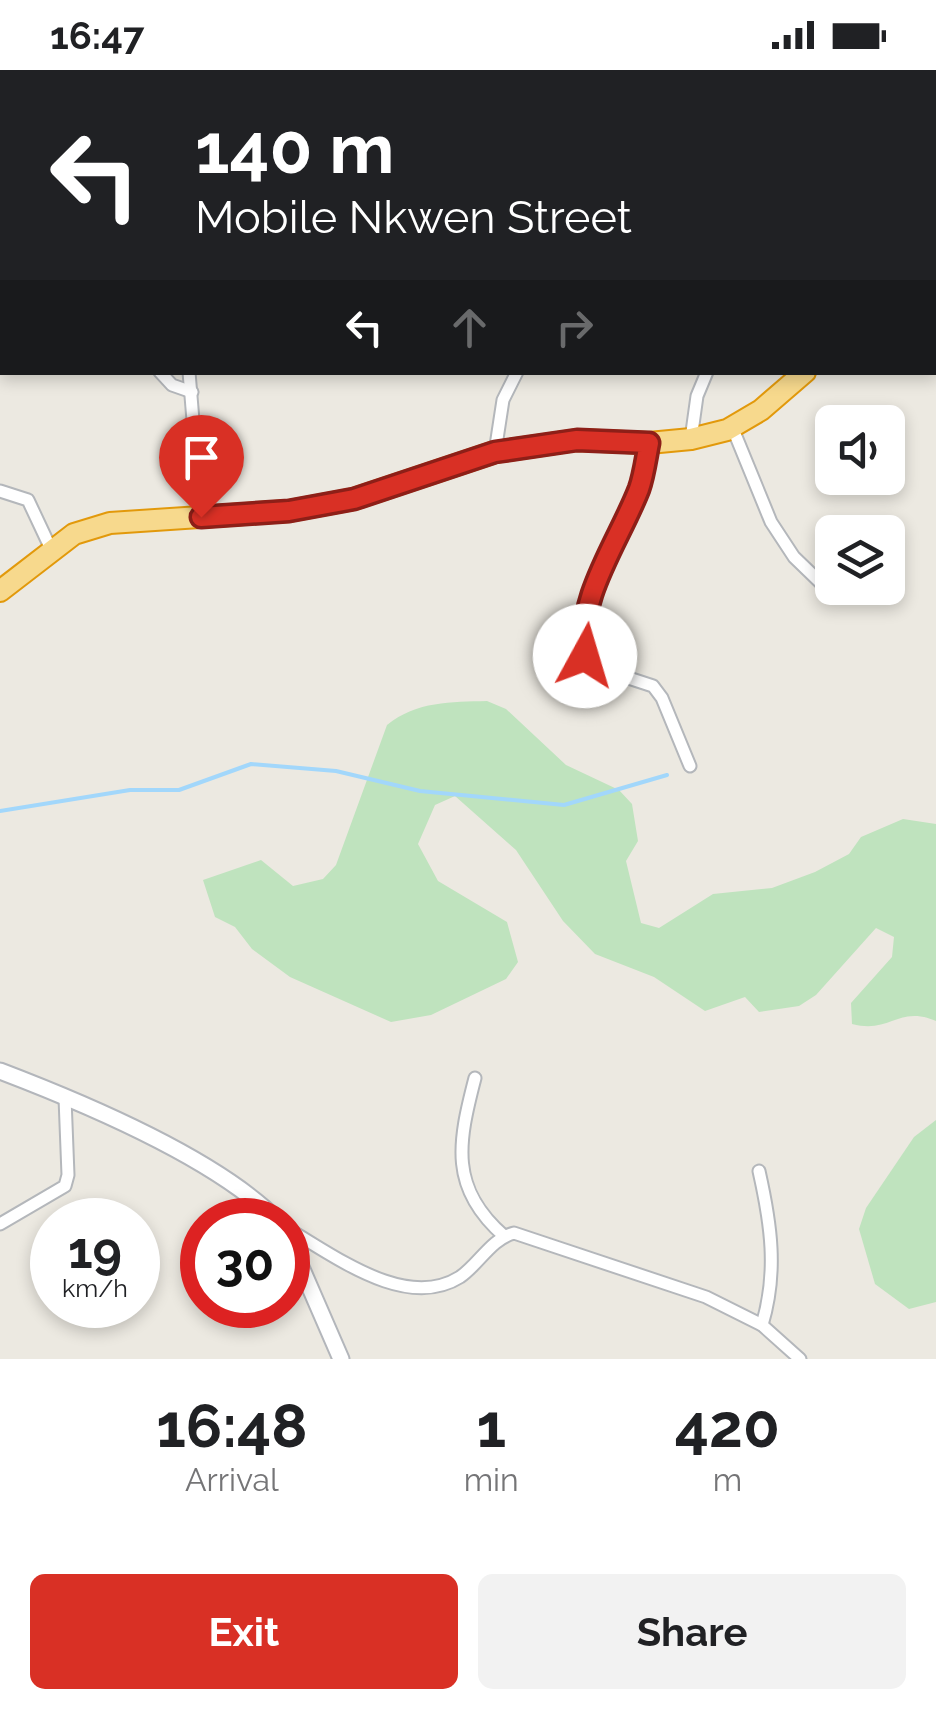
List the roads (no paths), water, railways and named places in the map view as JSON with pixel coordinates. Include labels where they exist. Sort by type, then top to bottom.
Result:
[{"type":"highway","points":[[0,591],[74,534],[110,523],[289,511],[354,499],[495,452],[577,440],[649,443],[690,439],[727,430],[760,410],[801,375]]},
{"type":"street","points":[[163,375],[172,385],[192,392]]},
{"type":"street","points":[[189,375],[201,517]]},
{"type":"street","points":[[495,452],[502,400],[515,375]]},
{"type":"street","points":[[690,439],[705,375]]},
{"type":"street","points":[[727,430],[735,434],[771,522],[794,557],[815,577]]},
{"type":"street","points":[[649,443],[640,486],[607,556],[582,637],[585,656],[601,668],[653,686],[662,698],[690,766]]},
{"type":"street","points":[[0,491],[28,500],[51,549]]},
{"type":"street","points":[[0,1071],[160,1142],[222,1177],[248,1198]]},
{"type":"street","points":[[475,1078],[465,1117],[461,1155],[464,1180],[470,1198],[504,1236]]},
{"type":"street","points":[[0,1224],[65,1186],[65,1098]]},
{"type":"street","points":[[760,1171],[771,1224],[773,1266],[770,1301],[762,1324]]},
{"type":"street","points":[[310,1241],[399,1288],[425,1290],[452,1282],[477,1266],[504,1236],[514,1233],[706,1297],[762,1324],[800,1359]]},
{"type":"street","points":[[310,1288],[341,1359]]},
{"type":"waterway","points":[[0,811],[130,790],[179,790],[251,764],[336,771],[420,791],[564,805],[667,775]]}]
